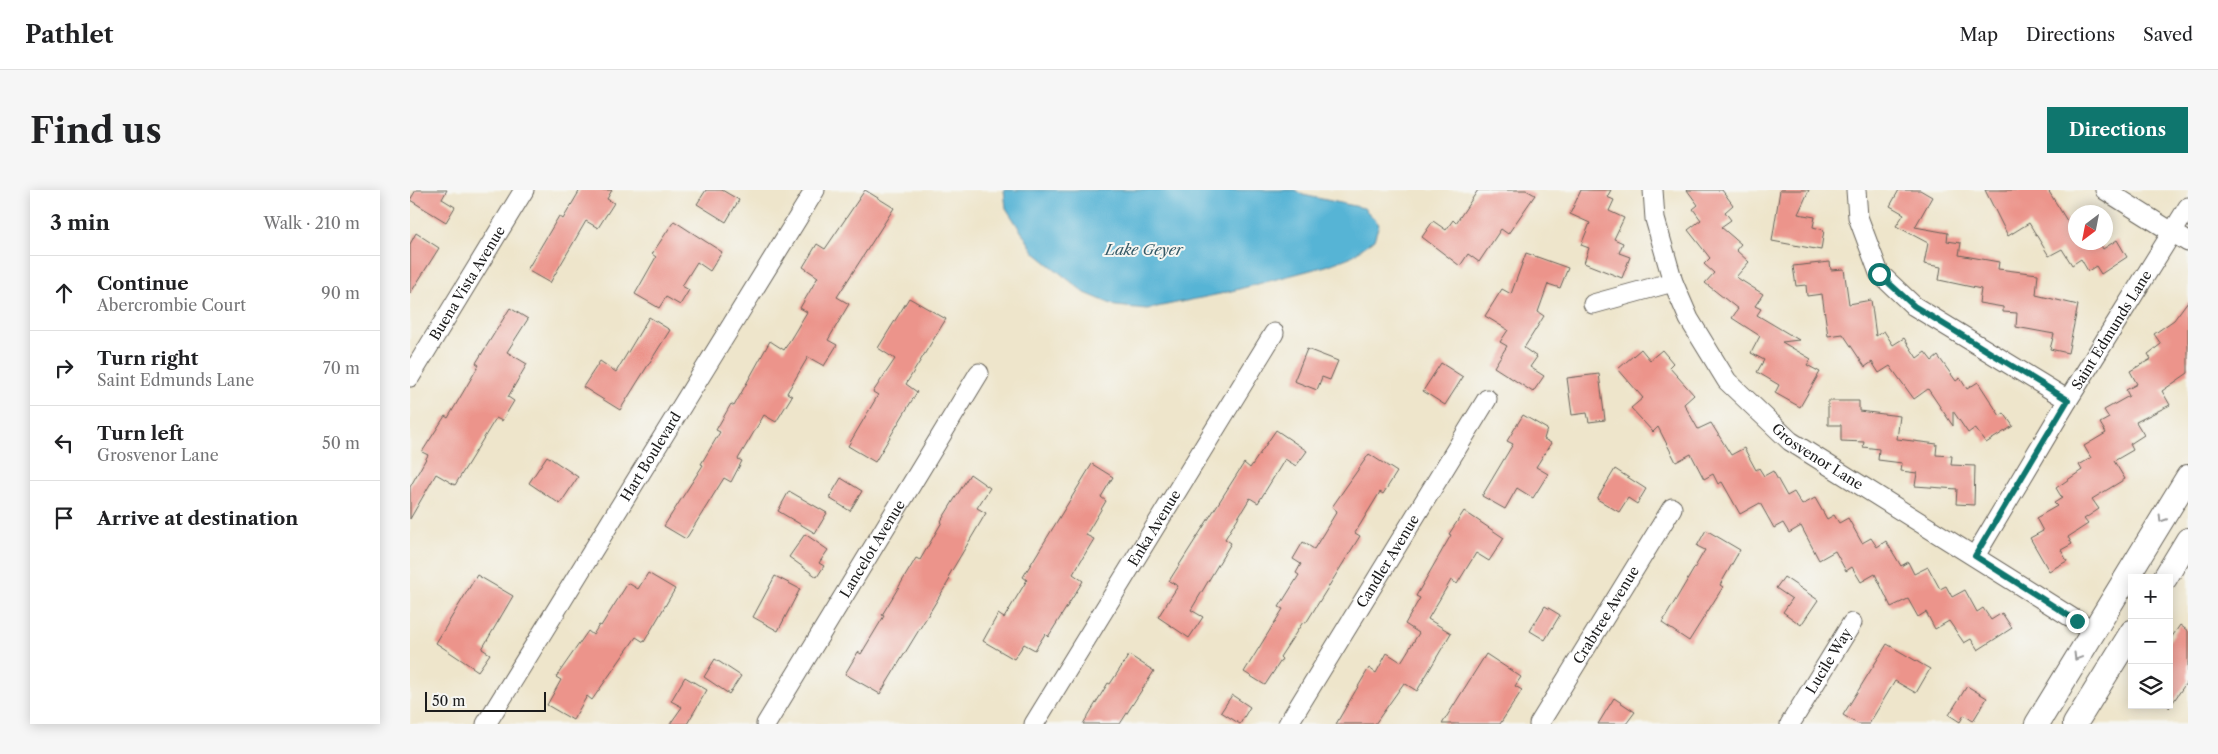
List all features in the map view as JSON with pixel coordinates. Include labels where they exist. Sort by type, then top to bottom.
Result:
[{"type":"street","name":"Buena Vista Avenue","points":[[410,377],[524,190]]},
{"type":"street","name":"Hart Boulevard","points":[[486,724],[815,190]]},
{"type":"street","name":"Grosvenor Lane","points":[[1653,190],[1656,219],[1673,282],[1689,319],[1727,380],[1790,441],[2093,631]]},
{"type":"street","points":[[1856,190],[1858,217],[1879,274],[1914,306],[2068,400]]},
{"type":"street","points":[[2105,190],[2180,238]]},
{"type":"street","name":"Saint Edmunds Lane","points":[[1975,556],[2068,400],[2180,238],[2188,207]]},
{"type":"street","points":[[1593,304],[1673,282]]},
{"type":"street","name":"Enka Avenue","points":[[1034,724],[1274,333]]},
{"type":"street","name":"Lancelot Avenue","points":[[766,724],[979,373]]},
{"type":"street","name":"Candler Avenue","points":[[1288,724],[1488,399]]},
{"type":"street","points":[[2036,724],[2188,477]]},
{"type":"street","name":"Crabtree Avenue","points":[[1539,724],[1672,508]]},
{"type":"street","points":[[2167,574],[2188,540]]},
{"type":"street","name":"Lucile Way","points":[[1790,724],[1852,623]]},
{"type":"street","points":[[2075,724],[2128,638]]},
{"type":"water","name":"Lake Geyer","points":[[1004,190],[1295,190],[1303,195],[1364,208],[1379,224],[1374,240],[1350,257],[1326,266],[1220,294],[1147,309],[1116,306],[1085,293],[1035,253],[1006,208]]},
{"type":"building","points":[[416,190],[447,190],[442,199],[455,207],[446,222],[410,200]]},
{"type":"building","points":[[580,190],[612,190],[607,199],[614,203],[598,228],[586,221],[550,283],[527,270],[559,216],[563,219]]},
{"type":"building","points":[[706,190],[722,190],[739,200],[726,222],[697,204]]},
{"type":"building","points":[[865,190],[894,208],[837,297],[849,304],[828,340],[837,345],[824,366],[808,357],[787,393],[792,396],[776,422],[764,415],[738,459],[742,461],[731,482],[724,478],[686,539],[664,526],[703,465],[701,464],[720,432],[716,430],[731,404],[734,406],[770,341],[784,350],[807,312],[800,308],[818,277],[803,267],[817,244],[825,249]]},
{"type":"building","points":[[1478,190],[1526,190],[1535,195],[1508,234],[1501,229],[1479,262],[1468,254],[1460,266],[1422,237],[1433,221],[1446,230],[1453,220],[1456,223]]},
{"type":"building","points":[[1581,190],[1611,190],[1607,197],[1614,200],[1609,211],[1624,218],[1614,239],[1623,243],[1619,253],[1630,257],[1622,278],[1584,263],[1589,248],[1581,245],[1590,223],[1570,214]]},
{"type":"building","points":[[1687,190],[1722,190],[1733,205],[1725,212],[1731,220],[1721,227],[1741,244],[1736,250],[1749,262],[1736,277],[1763,294],[1755,306],[1761,309],[1757,315],[1799,340],[1782,342],[1811,359],[1807,365],[1820,372],[1800,407],[1775,393],[1779,385],[1757,372],[1764,360],[1751,353],[1760,336],[1732,318],[1738,309],[1705,283],[1714,273],[1704,264],[1710,258],[1688,230],[1701,220],[1693,209],[1698,205]]},
{"type":"building","points":[[1780,190],[1809,190],[1798,214],[1815,217],[1813,227],[1824,230],[1821,250],[1772,241]]},
{"type":"building","points":[[1899,190],[1920,190],[1932,197],[1915,227],[1948,233],[1947,241],[1961,243],[1959,255],[1999,262],[1998,269],[2038,274],[2036,295],[2078,305],[2068,353],[2050,349],[2054,334],[2016,327],[2017,313],[2003,312],[2003,307],[1979,303],[1981,289],[1939,280],[1941,267],[1924,264],[1928,243],[1896,226],[1904,214],[1890,206]]},
{"type":"building","points":[[1985,190],[2048,190],[2068,222],[2068,250],[2113,250],[2113,243],[2117,240],[2127,257],[2101,274],[2096,266],[2088,271],[2081,259],[2072,265],[2062,249],[2049,256],[2029,223],[2008,236]]},
{"type":"building","points":[[674,221],[722,252],[710,271],[697,262],[682,286],[689,290],[680,305],[666,297],[659,308],[635,294],[656,257],[652,254]]},
{"type":"building","points":[[416,233],[439,248],[410,294],[410,244]]},
{"type":"building","points":[[1526,253],[1568,268],[1560,288],[1548,284],[1538,312],[1544,316],[1524,348],[1537,357],[1530,367],[1544,376],[1533,392],[1494,367],[1507,346],[1500,342],[1508,330],[1485,316],[1502,289],[1511,294]]},
{"type":"building","points":[[1830,262],[1831,270],[1844,269],[1849,304],[1871,300],[1876,336],[1884,331],[1893,345],[1904,338],[1917,358],[1925,352],[1932,361],[1938,356],[1956,381],[1960,378],[1967,389],[1978,382],[2000,416],[2004,413],[2013,426],[1986,443],[1975,428],[1968,433],[1953,411],[1953,426],[1928,389],[1914,399],[1890,366],[1879,373],[1872,362],[1865,367],[1843,334],[1828,336],[1822,294],[1807,296],[1806,285],[1796,286],[1793,266]]},
{"type":"building","points":[[909,298],[946,319],[906,384],[917,392],[875,462],[848,446],[878,395],[873,392],[895,359],[878,348]]},
{"type":"building","points":[[2188,301],[2188,373],[2162,391],[2170,405],[2136,422],[2144,435],[2130,444],[2133,450],[2114,461],[2125,479],[2092,499],[2099,509],[2084,519],[2088,524],[2068,537],[2072,544],[2061,550],[2067,561],[2049,571],[2030,538],[2043,531],[2036,518],[2057,506],[2054,503],[2062,498],[2056,488],[2082,470],[2079,465],[2091,458],[2084,446],[2106,433],[2100,423],[2109,418],[2104,410],[2129,396],[2126,390],[2137,384],[2130,371],[2151,359],[2148,354],[2161,344],[2154,334],[2174,320]]},
{"type":"building","points":[[510,308],[528,319],[507,352],[527,364],[508,397],[514,401],[502,421],[496,418],[455,485],[436,474],[410,519],[410,487],[428,455],[422,452],[445,416],[448,418],[479,365],[476,363]]},
{"type":"building","points":[[649,317],[670,330],[620,410],[583,387],[600,361],[616,372]]},
{"type":"building","points":[[1307,349],[1338,361],[1330,380],[1322,377],[1317,390],[1294,381]]},
{"type":"building","points":[[1641,349],[1650,360],[1662,350],[1673,363],[1669,367],[1694,395],[1684,404],[1698,429],[1711,423],[1731,455],[1744,448],[1756,470],[1759,468],[1764,476],[1773,471],[1787,496],[1794,492],[1802,505],[1815,498],[1827,519],[1834,515],[1839,523],[1848,518],[1862,543],[1871,538],[1877,547],[1886,541],[1901,566],[1908,562],[1914,574],[1928,567],[1940,589],[1946,586],[1952,597],[1965,590],[1977,612],[1983,608],[1991,620],[2002,613],[2012,628],[1978,650],[1971,639],[1964,643],[1949,621],[1935,629],[1926,612],[1918,617],[1908,599],[1891,607],[1875,574],[1861,582],[1852,567],[1846,571],[1835,551],[1819,560],[1801,526],[1789,533],[1783,523],[1774,528],[1760,503],[1740,514],[1722,482],[1718,484],[1713,474],[1704,479],[1691,454],[1676,462],[1658,427],[1653,432],[1631,408],[1643,398],[1618,369]]},
{"type":"building","points":[[1441,363],[1463,377],[1445,405],[1423,391]]},
{"type":"building","points":[[1599,374],[1605,420],[1589,422],[1587,413],[1572,415],[1567,378]]},
{"type":"building","points":[[1828,401],[1859,401],[1859,411],[1900,416],[1897,439],[1937,444],[1936,455],[1952,456],[1951,465],[1975,466],[1974,505],[1956,504],[1957,489],[1915,486],[1917,473],[1901,471],[1902,463],[1878,460],[1879,449],[1863,447],[1864,442],[1841,441],[1841,425],[1828,425]]},
{"type":"building","points":[[1523,415],[1547,429],[1544,439],[1551,443],[1536,467],[1548,474],[1533,498],[1517,488],[1505,509],[1482,496],[1513,444],[1507,441]]},
{"type":"building","points":[[1276,430],[1307,451],[1296,466],[1285,459],[1258,503],[1250,498],[1225,539],[1231,543],[1191,610],[1203,617],[1189,638],[1158,617],[1178,586],[1169,581],[1244,463],[1250,468]]},
{"type":"building","points":[[1369,454],[1397,472],[1383,494],[1380,492],[1355,533],[1360,536],[1306,623],[1303,622],[1280,657],[1282,659],[1265,685],[1244,672],[1283,609],[1279,607],[1299,575],[1296,573],[1301,564],[1293,559],[1303,542],[1314,549],[1337,511],[1332,507]]},
{"type":"building","points":[[547,456],[578,477],[560,504],[529,483]]},
{"type":"building","points":[[1092,464],[1113,477],[1101,497],[1106,501],[1086,535],[1094,539],[1073,574],[1083,581],[1048,637],[1045,634],[1035,650],[1024,644],[1014,659],[983,641],[998,614],[1004,618],[1027,580],[1023,577]]},
{"type":"building","points":[[1615,469],[1646,489],[1637,504],[1628,498],[1619,512],[1597,499]]},
{"type":"building","points":[[970,474],[990,488],[977,508],[986,513],[948,577],[950,579],[880,694],[845,674],[858,652],[861,654],[916,558],[920,560]]},
{"type":"building","points":[[841,478],[862,491],[850,511],[829,498]]},
{"type":"building","points":[[789,491],[827,513],[815,533],[778,511]]},
{"type":"building","points":[[1464,511],[1504,538],[1489,561],[1476,553],[1457,584],[1451,580],[1428,619],[1451,633],[1417,691],[1404,683],[1375,724],[1336,724],[1369,668],[1376,673],[1387,653],[1401,662],[1419,633],[1405,624],[1420,598],[1416,596],[1451,535],[1449,534]]},
{"type":"building","points":[[1706,530],[1740,550],[1720,585],[1723,587],[1689,641],[1662,623],[1705,550],[1697,546]]},
{"type":"building","points":[[805,534],[828,550],[819,563],[824,566],[817,577],[789,557]]},
{"type":"building","points":[[648,573],[675,589],[644,642],[636,637],[592,700],[587,696],[573,720],[547,705],[561,680],[556,677],[588,631],[593,635],[599,625],[601,626],[628,583],[638,589]]},
{"type":"building","points":[[477,575],[513,596],[482,649],[490,654],[478,671],[436,643]]},
{"type":"building","points":[[775,576],[800,589],[778,631],[753,617]]},
{"type":"building","points":[[1784,577],[1818,600],[1801,625],[1783,612],[1792,599],[1776,588]]},
{"type":"building","points":[[1545,606],[1560,615],[1545,640],[1530,631]]},
{"type":"building","points":[[2180,625],[2188,631],[2188,680],[2173,702],[2173,664],[2173,635]]},
{"type":"building","points":[[1887,644],[1930,669],[1916,693],[1895,681],[1869,724],[1858,724],[1843,715]]},
{"type":"building","points":[[1486,654],[1521,677],[1515,686],[1522,690],[1500,724],[1442,724]]},
{"type":"building","points":[[1129,655],[1154,671],[1120,724],[1083,724],[1108,683],[1110,684]]},
{"type":"building","points":[[715,659],[741,676],[729,694],[704,677]]},
{"type":"building","points":[[685,677],[707,690],[687,724],[670,724],[682,707],[671,701]]},
{"type":"building","points":[[1967,686],[1987,698],[1973,721],[1964,715],[1960,722],[1949,715]]},
{"type":"building","points":[[1232,695],[1250,707],[1240,724],[1221,712]]},
{"type":"building","points":[[1614,698],[1635,712],[1626,724],[1598,724]]},
{"type":"route","points":[[1879,274],[1914,306],[2068,400],[1975,556],[2077,621]]}]
